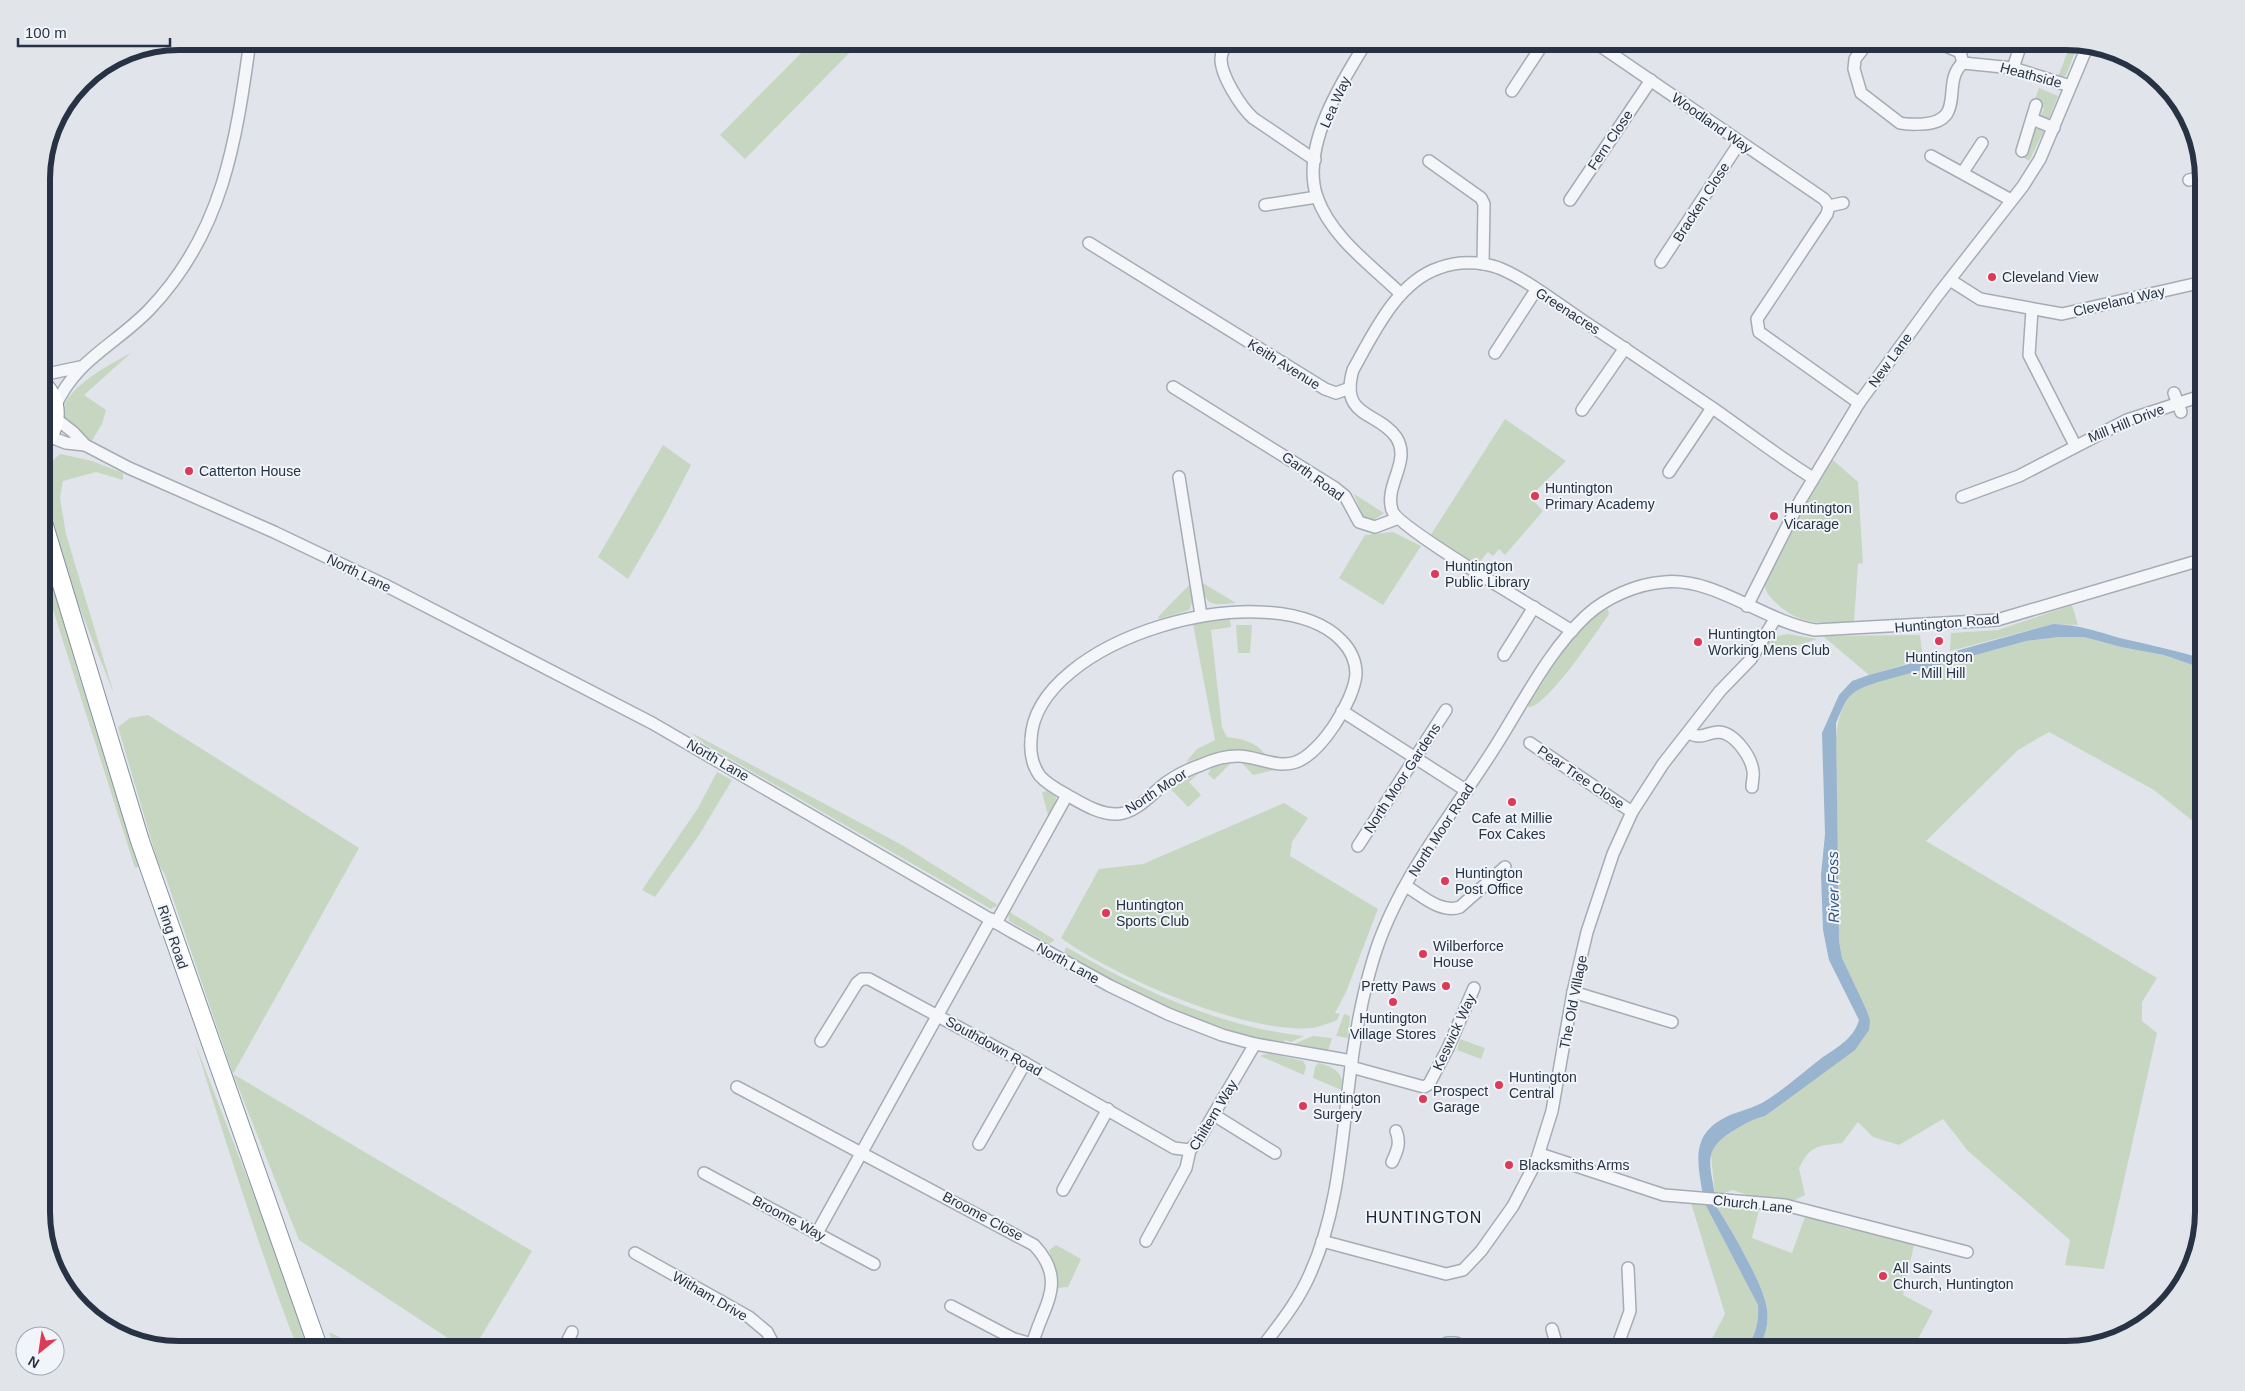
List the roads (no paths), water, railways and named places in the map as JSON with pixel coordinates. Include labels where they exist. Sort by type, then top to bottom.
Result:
[{"type":"highway","points":[[50,394],[54,412],[50,424]]},
{"type":"highway","name":"Ring Road","points":[[50,545],[140,841],[316,1341]]},
{"type":"street","points":[[54,412],[65,386],[80,367],[131,329],[151,308],[190,259],[209,222],[224,184],[236,138],[249,50]]},
{"type":"street","points":[[1223,50],[1222,67],[1244,109],[1253,118],[1315,160]]},
{"type":"street","name":"Lea Way","points":[[1362,50],[1324,120],[1315,160],[1315,185],[1317,197],[1343,237],[1401,294]]},
{"type":"street","points":[[1512,91],[1539,50]]},
{"type":"street","name":"Woodland Way","points":[[1606,50],[1824,199],[1829,206]]},
{"type":"street","points":[[1862,50],[1855,59],[1854,69],[1862,93],[1900,123],[1907,125],[1936,123],[1944,118],[1950,109],[1956,73],[1963,63],[1960,52],[1955,50]]},
{"type":"street","points":[[2013,68],[2019,50]]},
{"type":"street","name":"New Lane","points":[[1747,606],[1813,478],[1859,403],[2040,159],[2085,51]]},
{"type":"street","name":"Heathside","points":[[1963,63],[2013,68],[2070,86]]},
{"type":"street","name":"Fern Close","points":[[1570,200],[1651,80]]},
{"type":"street","points":[[2022,151],[2036,106]]},
{"type":"street","points":[[2032,119],[2054,128]]},
{"type":"street","name":"Bracken Close","points":[[1661,262],[1740,142]]},
{"type":"street","points":[[1963,172],[1982,143]]},
{"type":"street","points":[[1931,156],[2011,200]]},
{"type":"street","points":[[1429,161],[1481,198],[1484,204],[1483,264]]},
{"type":"street","points":[[2189,180],[2195,179]]},
{"type":"street","points":[[1265,205],[1317,197]]},
{"type":"street","points":[[1843,203],[1829,206],[1827,214],[1757,320],[1756,326],[1760,332],[1859,403]]},
{"type":"street","name":"Keith Avenue","points":[[1089,243],[1325,389],[1336,393],[1350,388]]},
{"type":"street","name":"Greenacres","points":[[1350,388],[1353,370],[1401,294],[1437,268],[1452,264],[1483,264],[1498,268],[1536,290],[1625,348],[1813,478]]},
{"type":"street","name":"Cleveland Way","points":[[1950,280],[1980,298],[2032,310],[2062,314],[2195,284]]},
{"type":"street","points":[[1495,353],[1536,290]]},
{"type":"street","points":[[2032,310],[2029,355],[2075,445]]},
{"type":"street","points":[[1582,410],[1625,348]]},
{"type":"street","points":[[50,373],[80,367]]},
{"type":"street","name":"Garth Road","points":[[1173,387],[1335,488],[1345,496],[1359,522],[1375,527],[1396,519]]},
{"type":"street","points":[[1350,388],[1358,408],[1389,430],[1396,437],[1400,448],[1400,464],[1392,484],[1390,499],[1392,511],[1396,519],[1426,540],[1572,631]]},
{"type":"street","name":"Mill Hill Drive","points":[[1962,497],[2019,476],[2075,445],[2127,420],[2195,397]]},
{"type":"street","points":[[1669,472],[1712,408]]},
{"type":"street","name":"North Lane","points":[[54,412],[85,445]]},
{"type":"street","name":"North Lane","points":[[50,443],[66,442],[85,445],[128,468],[274,532],[375,580],[584,687],[741,773],[993,921],[1110,986],[1160,1010],[1196,1026],[1255,1044],[1352,1064]]},
{"type":"street","points":[[1180,476],[1201,615]]},
{"type":"street","name":"Huntington Road","points":[[1747,606],[1795,627],[1815,630],[1982,622],[2010,617],[2195,562]]},
{"type":"street","name":"North Moor Road","points":[[1266,1341],[1303,1289],[1322,1241],[1338,1172],[1359,1017],[1374,956],[1390,917],[1406,886],[1467,791],[1572,631],[1593,610],[1613,597],[1664,582],[1697,583],[1747,606]]},
{"type":"street","points":[[1504,655],[1534,607]]},
{"type":"street","name":"North Moor","points":[[1232,611],[1286,614],[1317,622],[1345,645],[1355,662],[1355,682],[1342,711],[1314,752],[1294,763],[1286,764],[1238,756],[1225,757],[1181,774],[1144,802],[1122,814],[1100,812],[1067,795],[1040,776],[1032,758],[1031,737],[1033,722],[1047,696],[1071,673],[1103,652],[1162,626],[1201,615],[1232,611]]},
{"type":"street","name":"The Old Village","points":[[1322,1241],[1352,1247],[1446,1274],[1460,1272],[1481,1252],[1501,1224],[1540,1154],[1552,1111],[1587,932],[1603,883],[1632,812],[1655,775],[1720,691],[1751,659],[1775,619]]},
{"type":"street","name":"North Moor Gardens","points":[[1358,846],[1446,710]]},
{"type":"street","points":[[1342,711],[1467,791]]},
{"type":"street","points":[[1688,733],[1698,738],[1716,732],[1724,733],[1736,742],[1748,756],[1753,771],[1752,787]]},
{"type":"street","name":"Pear Tree Close","points":[[1530,743],[1632,812]]},
{"type":"street","points":[[817,1233],[938,1016],[1067,795]]},
{"type":"street","points":[[1406,886],[1442,908],[1452,910],[1460,907],[1504,867]]},
{"type":"street","name":"Southdown Road","points":[[821,1041],[857,983],[862,979],[869,979],[1024,1063],[1174,1148],[1190,1150]]},
{"type":"street","name":"Keswick Way","points":[[1352,1064],[1424,1087],[1428,1084],[1448,1048],[1474,988]]},
{"type":"street","points":[[1574,992],[1672,1022]]},
{"type":"street","name":"Chiltern Way","points":[[1146,1240],[1186,1168],[1190,1150],[1198,1141],[1255,1044]]},
{"type":"street","points":[[979,1144],[1024,1063]]},
{"type":"street","name":"Broome Close","points":[[737,1087],[1024,1237],[1042,1253],[1050,1272],[1052,1289],[1034,1341]]},
{"type":"street","points":[[1063,1190],[1108,1110]]},
{"type":"street","points":[[1214,1114],[1275,1153]]},
{"type":"street","points":[[1392,1162],[1399,1148],[1400,1140],[1396,1131]]},
{"type":"street","name":"Church Lane","points":[[1540,1154],[1648,1191],[1701,1199],[1785,1205],[1967,1252]]},
{"type":"street","name":"Broome Way","points":[[704,1173],[874,1265]]},
{"type":"street","name":"Witham Drive","points":[[635,1253],[749,1317],[767,1332],[771,1341]]},
{"type":"street","points":[[1619,1341],[1630,1311],[1628,1268]]},
{"type":"street","name":"Broome Close","points":[[951,1306],[1018,1341]]},
{"type":"street","points":[[1552,1329],[1556,1336],[1556,1341]]},
{"type":"water","name":"River Foss","points":[[2053,624],[2081,627],[2195,657],[2195,666],[2164,655],[2121,647],[2084,637],[2059,637],[2026,641],[1878,682],[1860,689],[1850,696],[1843,706],[1836,723],[1839,941],[1842,958],[1870,1020],[1869,1030],[1855,1050],[1765,1116],[1741,1126],[1716,1145],[1710,1158],[1715,1196],[1703,1196],[1698,1159],[1702,1139],[1708,1130],[1717,1122],[1762,1103],[1778,1092],[1845,1042],[1857,1026],[1859,1020],[1829,960],[1823,930],[1821,875],[1825,834],[1822,733],[1839,695],[1852,681]]},
{"type":"water","points":[[1704,1202],[1716,1202],[1716,1206],[1754,1272],[1765,1300],[1767,1326],[1764,1336],[1762,1341],[1750,1341],[1756,1329],[1758,1305]]},
{"type":"place","name":"Cleveland View","points":[[1992,277]]},
{"type":"place","name":"Catterton House","points":[[189,471]]},
{"type":"place","name":"Huntington Primary Academy","points":[[1535,496]]},
{"type":"place","name":"Huntington Vicarage","points":[[1774,516]]},
{"type":"place","name":"Huntington Public Library","points":[[1435,574]]},
{"type":"place","name":"Huntington - Mill Hill","points":[[1939,641]]},
{"type":"place","name":"Huntington Working Mens Club","points":[[1698,642]]},
{"type":"place","name":"Cafe at Millie Fox Cakes","points":[[1512,802]]},
{"type":"place","name":"Huntington Post Office","points":[[1445,881]]},
{"type":"place","name":"Huntington Sports Club","points":[[1106,913]]},
{"type":"place","name":"Wilberforce House","points":[[1423,954]]},
{"type":"place","name":"Pretty Paws","points":[[1446,986]]},
{"type":"place","name":"Huntington Village Stores","points":[[1393,1002]]},
{"type":"place","name":"Huntington Central","points":[[1499,1085]]},
{"type":"place","name":"Prospect Garage","points":[[1423,1099]]},
{"type":"place","name":"Huntington Surgery","points":[[1303,1106]]},
{"type":"place","name":"Blacksmiths Arms","points":[[1509,1165]]},
{"type":"place","name":"All Saints Church, Huntington","points":[[1883,1276]]},
{"type":"district","name":"HUNTINGTON","points":[[1424,1217]]}]
